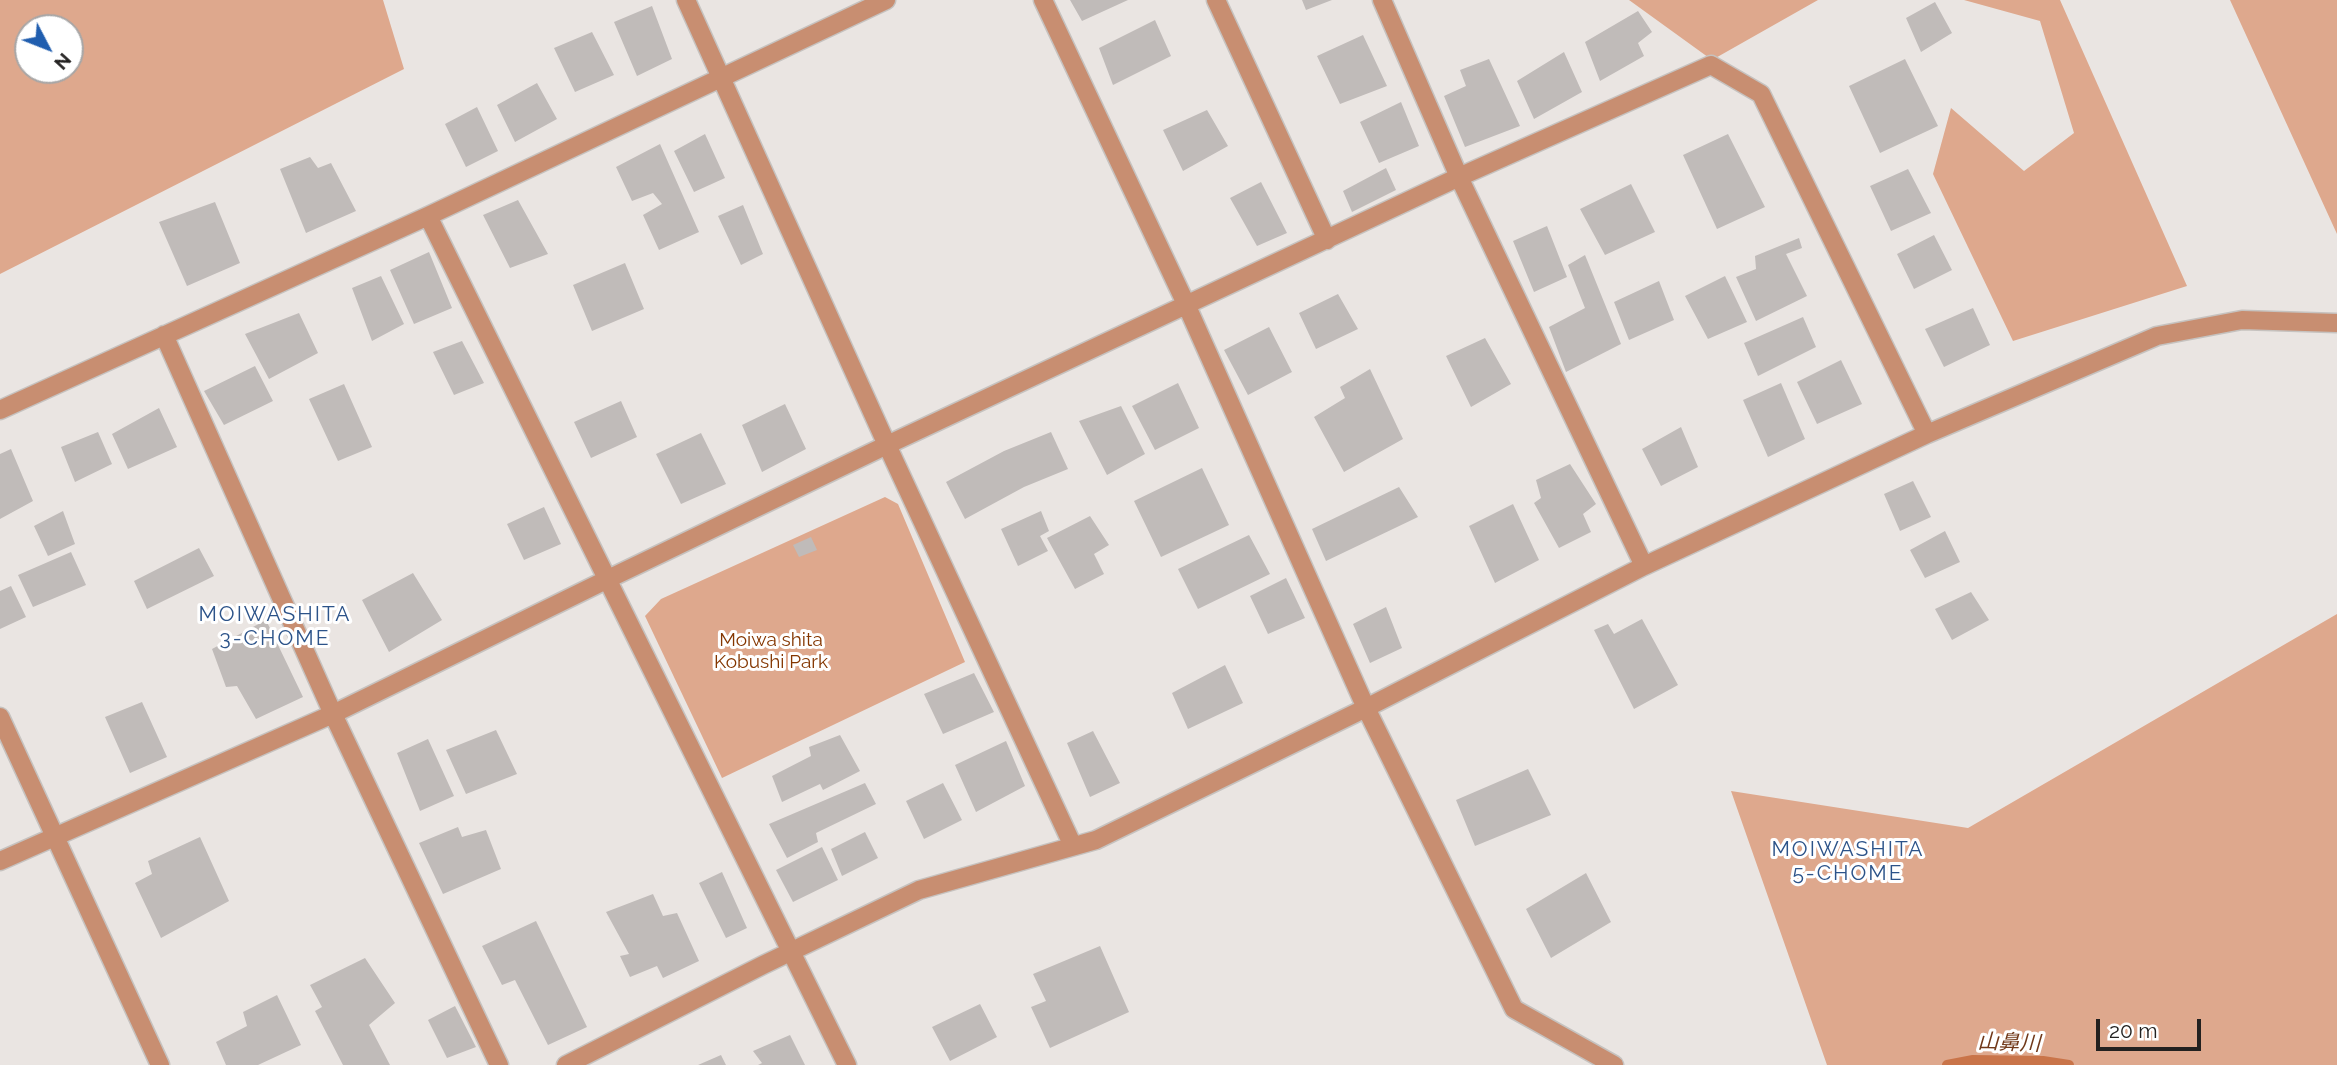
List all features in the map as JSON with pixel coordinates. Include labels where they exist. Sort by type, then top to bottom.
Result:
[{"type":"street","points":[[686,0],[887,445],[1073,846]]},
{"type":"street","points":[[0,410],[428,216],[886,0]]},
{"type":"street","points":[[1042,0],[1186,304],[1366,708],[1514,1009],[1614,1065]]},
{"type":"street","points":[[1216,0],[1327,240]]},
{"type":"street","points":[[1382,0],[1459,177],[1644,566]]},
{"type":"street","points":[[0,861],[333,714],[606,580],[1186,304],[1459,177],[1711,65],[1761,94],[1927,434]]},
{"type":"street","points":[[428,216],[847,1065]]},
{"type":"street","points":[[566,1065],[919,890],[1096,840],[1366,708],[1644,566],[1927,434],[2157,336],[2242,320],[2337,323]]},
{"type":"street","points":[[164,335],[333,714],[499,1065]]},
{"type":"street","points":[[0,717],[160,1065]]},
{"type":"green space","points":[[0,0],[383,0],[404,69],[0,274]]},
{"type":"green space","points":[[1629,0],[1818,0],[1712,60]]},
{"type":"green space","points":[[1964,0],[2060,0],[2187,286],[2013,341],[1933,174],[1951,108],[2024,171],[2074,133],[2040,21]]},
{"type":"green space","points":[[2230,0],[2337,0],[2337,234]]},
{"type":"green space","name":"Moiwa shita Kobushi Park","points":[[885,497],[898,504],[965,662],[722,778],[645,616],[661,599]]},
{"type":"green space","points":[[2337,614],[2337,1065],[1827,1065],[1731,791],[1968,828]]},
{"type":"building","points":[[1070,0],[1128,0],[1082,21]]},
{"type":"building","points":[[1302,0],[1332,0],[1306,10]]},
{"type":"building","points":[[1935,2],[1952,33],[1921,52],[1906,18]]},
{"type":"building","points":[[652,6],[672,59],[637,76],[614,22]]},
{"type":"building","points":[[1638,11],[1652,32],[1638,43],[1644,56],[1600,81],[1585,42]]},
{"type":"building","points":[[1155,20],[1171,56],[1113,85],[1099,48]]},
{"type":"building","points":[[592,32],[614,75],[575,92],[554,48]]},
{"type":"building","points":[[1363,35],[1387,86],[1340,104],[1317,56]]},
{"type":"building","points":[[1564,52],[1582,92],[1534,119],[1517,81]]},
{"type":"building","points":[[1489,59],[1520,126],[1465,147],[1444,96],[1466,86],[1460,70]]},
{"type":"building","points":[[1905,59],[1938,126],[1880,153],[1849,86]]},
{"type":"building","points":[[537,83],[557,119],[515,142],[497,105]]},
{"type":"building","points":[[1401,102],[1419,146],[1379,163],[1360,122]]},
{"type":"building","points":[[477,107],[498,151],[466,167],[445,124]]},
{"type":"building","points":[[1207,110],[1228,146],[1183,171],[1163,130]]},
{"type":"building","points":[[705,134],[725,178],[694,192],[674,151]]},
{"type":"building","points":[[1728,134],[1765,207],[1717,229],[1683,155]]},
{"type":"building","points":[[660,144],[699,232],[659,250],[643,215],[662,204],[653,193],[632,201],[616,167]]},
{"type":"building","points":[[310,157],[318,168],[331,163],[356,211],[306,233],[280,169]]},
{"type":"building","points":[[1386,168],[1396,190],[1352,212],[1343,191]]},
{"type":"building","points":[[1908,169],[1931,213],[1891,231],[1870,186]]},
{"type":"building","points":[[1261,182],[1287,233],[1257,246],[1230,198]]},
{"type":"building","points":[[1631,184],[1655,232],[1605,255],[1580,209]]},
{"type":"building","points":[[518,200],[548,254],[510,268],[483,215]]},
{"type":"building","points":[[215,202],[240,263],[187,286],[159,222]]},
{"type":"building","points":[[743,205],[763,254],[741,265],[718,216]]},
{"type":"building","points":[[1547,226],[1567,277],[1534,292],[1513,241]]},
{"type":"building","points":[[1934,235],[1952,270],[1914,289],[1897,254]]},
{"type":"building","points":[[1799,238],[1802,248],[1786,254],[1807,296],[1756,321],[1736,277],[1756,269],[1755,256]]},
{"type":"building","points":[[429,252],[452,308],[414,324],[390,270]]},
{"type":"building","points":[[1585,255],[1621,344],[1566,372],[1549,327],[1585,308],[1568,265]]},
{"type":"building","points":[[625,263],[644,309],[592,331],[573,285]]},
{"type":"building","points":[[381,276],[404,324],[372,341],[352,288]]},
{"type":"building","points":[[1725,276],[1747,322],[1708,339],[1685,296]]},
{"type":"building","points":[[1659,281],[1674,320],[1629,340],[1614,302]]},
{"type":"building","points":[[1338,294],[1358,329],[1316,349],[1299,313]]},
{"type":"building","points":[[1973,308],[1990,345],[1944,367],[1925,329]]},
{"type":"building","points":[[299,313],[318,353],[269,379],[245,334]]},
{"type":"building","points":[[1803,317],[1816,347],[1758,376],[1744,343]]},
{"type":"building","points":[[1269,327],[1292,372],[1248,395],[1224,350]]},
{"type":"building","points":[[1485,338],[1511,384],[1471,407],[1446,356]]},
{"type":"building","points":[[462,341],[484,383],[454,395],[433,352]]},
{"type":"building","points":[[1841,360],[1862,404],[1817,424],[1797,382]]},
{"type":"building","points":[[255,366],[273,401],[224,425],[204,391]]},
{"type":"building","points":[[1370,369],[1403,439],[1344,472],[1314,417],[1345,398],[1340,387]]},
{"type":"building","points":[[1178,383],[1199,428],[1155,450],[1132,406]]},
{"type":"building","points":[[1781,383],[1805,439],[1768,457],[1743,400]]},
{"type":"building","points":[[344,384],[372,447],[338,461],[309,399]]},
{"type":"building","points":[[621,401],[637,437],[591,458],[574,422]]},
{"type":"building","points":[[785,404],[806,449],[762,472],[742,425]]},
{"type":"building","points":[[1121,406],[1145,454],[1107,475],[1079,421]]},
{"type":"building","points":[[159,408],[177,447],[128,469],[112,434]]},
{"type":"building","points":[[1681,427],[1698,467],[1661,486],[1642,449]]},
{"type":"building","points":[[98,432],[112,464],[75,482],[61,447]]},
{"type":"building","points":[[1051,432],[1068,469],[1024,487],[965,519],[946,482],[1004,451]]},
{"type":"building","points":[[701,433],[726,484],[681,504],[656,454]]},
{"type":"building","points":[[11,449],[33,501],[0,519],[0,454]]},
{"type":"building","points":[[1570,464],[1596,504],[1583,514],[1591,532],[1559,548],[1534,503],[1541,498],[1536,480]]},
{"type":"building","points":[[1202,468],[1229,525],[1161,557],[1134,501]]},
{"type":"building","points":[[1913,481],[1931,517],[1900,531],[1884,494]]},
{"type":"building","points":[[1399,487],[1418,517],[1326,561],[1312,529]]},
{"type":"building","points":[[1513,504],[1539,560],[1495,583],[1469,526]]},
{"type":"building","points":[[544,507],[561,544],[524,560],[507,524]]},
{"type":"building","points":[[63,511],[75,544],[48,556],[34,526]]},
{"type":"building","points":[[1041,511],[1049,531],[1040,536],[1048,551],[1018,566],[1001,529]]},
{"type":"building","points":[[1090,516],[1109,545],[1094,554],[1104,574],[1075,589],[1047,538]]},
{"type":"building","points":[[1945,531],[1960,562],[1925,578],[1910,550]]},
{"type":"building","points":[[1249,535],[1270,574],[1198,609],[1178,569]]},
{"type":"building","points":[[811,537],[817,550],[799,557],[793,545]]},
{"type":"building","points":[[199,548],[214,576],[147,609],[134,581]]},
{"type":"building","points":[[71,552],[86,585],[33,607],[18,575]]},
{"type":"building","points":[[413,573],[442,620],[389,652],[362,600]]},
{"type":"building","points":[[1286,578],[1305,618],[1268,634],[1250,596]]},
{"type":"building","points":[[11,586],[26,617],[0,629],[0,591]]},
{"type":"building","points":[[1971,592],[1989,620],[1952,640],[1935,609]]},
{"type":"building","points":[[1386,607],[1402,648],[1370,663],[1353,624]]},
{"type":"building","points":[[1642,619],[1678,685],[1634,709],[1594,630],[1608,624],[1614,634]]},
{"type":"building","points":[[266,620],[303,697],[256,719],[237,686],[226,687],[212,649]]},
{"type":"building","points":[[1225,665],[1243,703],[1188,729],[1172,693]]},
{"type":"building","points":[[974,673],[994,712],[943,734],[924,694]]},
{"type":"building","points":[[142,702],[167,757],[130,773],[105,717]]},
{"type":"building","points":[[496,730],[517,774],[466,794],[446,750]]},
{"type":"building","points":[[1093,731],[1120,783],[1090,797],[1067,743]]},
{"type":"building","points":[[840,735],[860,771],[823,790],[820,784],[782,802],[772,776],[811,756],[809,747]]},
{"type":"building","points":[[428,739],[454,796],[420,811],[397,753]]},
{"type":"building","points":[[1006,741],[1025,786],[976,812],[955,765]]},
{"type":"building","points":[[1528,769],[1551,815],[1475,846],[1456,800]]},
{"type":"building","points":[[865,783],[876,804],[816,833],[818,842],[787,858],[769,824]]},
{"type":"building","points":[[943,783],[962,820],[924,839],[906,801]]},
{"type":"building","points":[[458,827],[462,837],[486,830],[501,869],[443,894],[419,843]]},
{"type":"building","points":[[865,832],[878,858],[842,876],[831,849]]},
{"type":"building","points":[[200,837],[229,901],[161,938],[135,883],[152,874],[148,861]]},
{"type":"building","points":[[822,847],[838,880],[793,902],[776,870]]},
{"type":"building","points":[[722,872],[747,928],[726,938],[699,883]]},
{"type":"building","points":[[1586,873],[1611,922],[1551,958],[1526,909]]},
{"type":"building","points":[[653,894],[663,916],[677,913],[699,961],[663,978],[657,966],[630,977],[620,956],[629,954],[606,912]]},
{"type":"building","points":[[536,921],[587,1027],[548,1045],[515,980],[502,985],[482,946]]},
{"type":"building","points":[[1100,946],[1129,1012],[1050,1048],[1031,1007],[1046,1001],[1033,974]]},
{"type":"building","points":[[365,958],[395,1003],[369,1025],[390,1065],[343,1065],[315,1011],[322,1007],[310,985]]},
{"type":"building","points":[[277,995],[301,1045],[258,1065],[226,1065],[216,1042],[247,1026],[243,1012]]},
{"type":"building","points":[[980,1004],[997,1037],[950,1061],[932,1027]]},
{"type":"building","points":[[455,1006],[476,1047],[447,1058],[428,1020]]},
{"type":"building","points":[[790,1035],[805,1065],[758,1065],[762,1063],[753,1051]]},
{"type":"building","points":[[721,1055],[726,1065],[698,1065]]},
{"type":"waterway","name":"山鼻川","points":[[1947,1065],[1973,1060],[2043,1061],[2069,1065]]},
{"type":"district","name":"MOIWASHITA 3-CHOME","points":[[275,627]]},
{"type":"district","name":"MOIWASHITA 5-CHOME","points":[[1848,862]]}]
